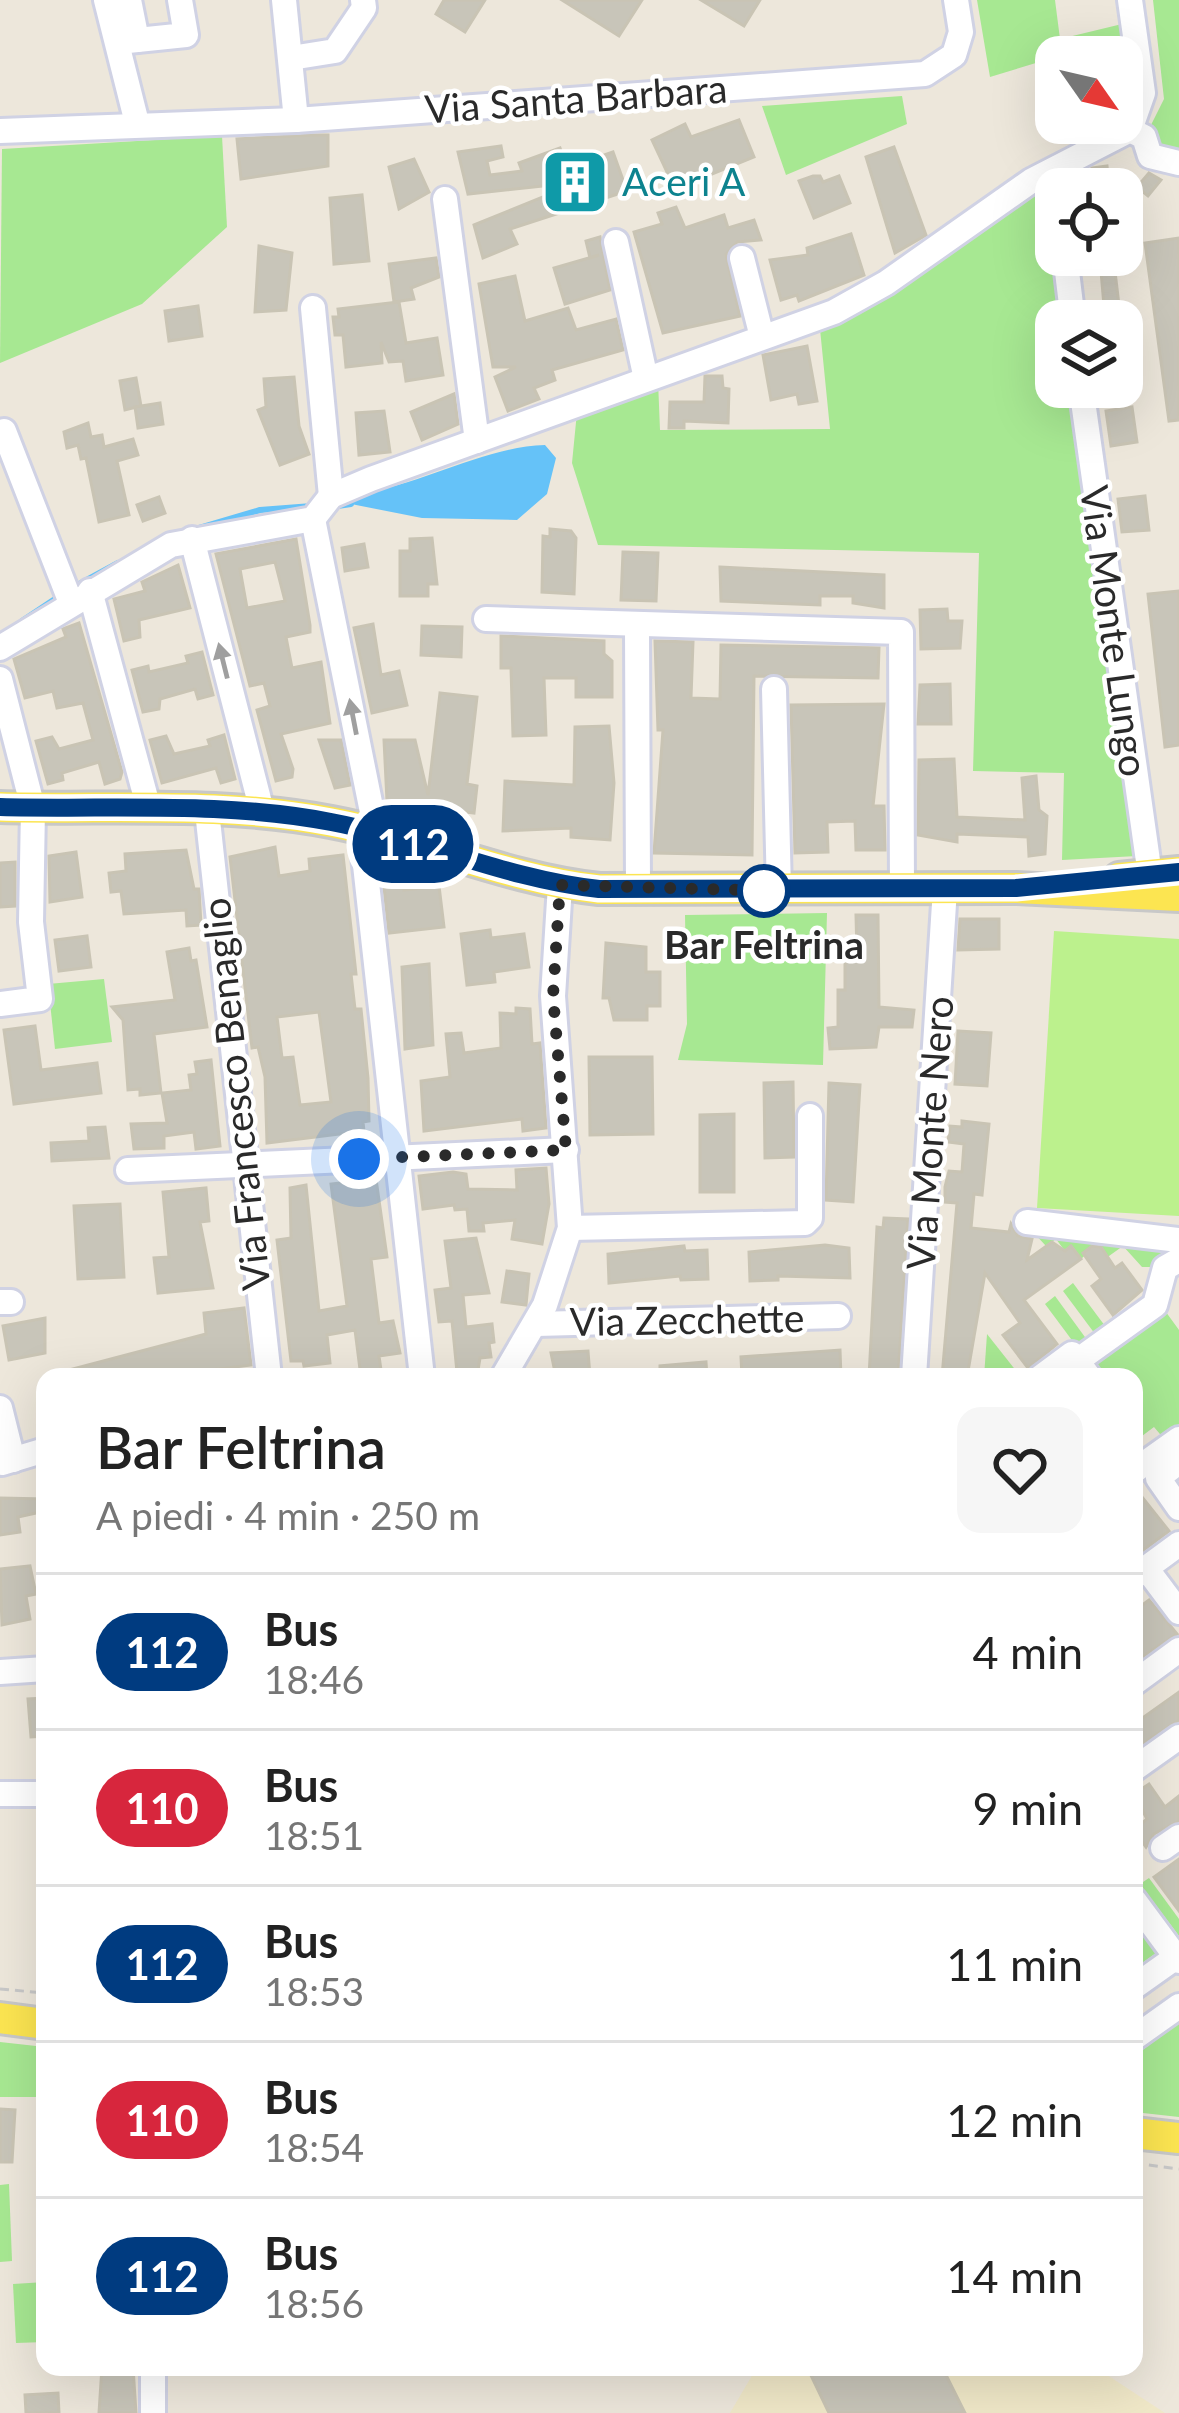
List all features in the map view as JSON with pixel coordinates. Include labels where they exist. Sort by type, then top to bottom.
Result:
[{"type":"main road","points":[[0,807],[263,815],[369,830],[560,885],[778,891],[1016,888],[1179,896]]},
{"type":"main road","points":[[1016,888],[1164,873]]},
{"type":"main road","points":[[0,2002],[36,2005]]},
{"type":"main road","points":[[0,2018],[36,2023]]},
{"type":"main road","points":[[1143,2134],[1179,2138]]},
{"type":"main road","points":[[1143,2148],[1179,2152]]},
{"type":"street","points":[[106,0],[127,42]]},
{"type":"street","points":[[129,0],[127,42],[136,123]]},
{"type":"street","points":[[127,42],[186,35],[180,0]]},
{"type":"street","points":[[284,0],[296,120]]},
{"type":"street","points":[[291,58],[335,51],[364,8],[363,0]]},
{"type":"street","name":"Via Santa Barbara","points":[[0,131],[296,120],[925,74],[954,55],[961,32],[956,0]]},
{"type":"street","points":[[1130,0],[1135,36]]},
{"type":"street","points":[[1143,136],[1150,156],[1179,163]]},
{"type":"street","points":[[0,648],[74,594],[192,539],[322,507],[477,442],[834,312],[886,283],[1031,181],[1103,144]]},
{"type":"street","points":[[445,199],[477,442]]},
{"type":"street","points":[[616,242],[646,379]]},
{"type":"street","points":[[742,258],[762,337]]},
{"type":"street","points":[[313,308],[322,507],[369,830],[421,1368]]},
{"type":"street","name":"Via Monte Lungo","points":[[1085,408],[1164,873]]},
{"type":"street","points":[[4,430],[74,594],[149,808]]},
{"type":"street","points":[[192,539],[263,815]]},
{"type":"street","points":[[486,619],[901,632],[902,889]]},
{"type":"street","points":[[637,626],[638,890]]},
{"type":"street","points":[[0,679],[33,808],[31,922],[40,999],[0,1004]]},
{"type":"street","points":[[774,689],[778,891]]},
{"type":"street","name":"Via Francesco Benaglio","points":[[207,812],[267,1368]]},
{"type":"street","name":"Via Zecchette","points":[[509,1368],[559,1274],[570,1228],[553,996],[560,885]]},
{"type":"street","name":"Via Monte Nero","points":[[915,1368],[945,888]]},
{"type":"street","points":[[570,1228],[805,1223],[810,1218],[810,1116]]},
{"type":"street","points":[[128,1170],[566,1150]]},
{"type":"street","points":[[1027,1222],[1179,1240]]},
{"type":"street","points":[[1084,1368],[1155,1305],[1166,1268],[1179,1260]]},
{"type":"street","name":"Via Zecchette","points":[[536,1324],[838,1316]]},
{"type":"street","points":[[1053,1368],[1072,1354],[1082,1368]]},
{"type":"street","points":[[0,1408],[6,1462],[36,1453]]},
{"type":"street","points":[[1146,1470],[1179,1439]]},
{"type":"street","points":[[1146,1470],[1179,1462]]},
{"type":"street","points":[[1146,1470],[1179,1508]]},
{"type":"street","points":[[1179,1544],[1146,1575],[1179,1612]]},
{"type":"street","points":[[1143,1676],[1179,1650]]},
{"type":"street","points":[[0,1672],[36,1670]]},
{"type":"street","points":[[1143,1763],[1179,1737]]},
{"type":"street","points":[[0,1794],[36,1794]]},
{"type":"street","points":[[1143,1912],[1178,1958],[1143,1981]]},
{"type":"street","points":[[1143,2032],[1179,2006]]},
{"type":"street","points":[[153,2376],[153,2413]]},
{"type":"path","points":[[0,1989],[36,1993]]},
{"type":"path","points":[[1143,2164],[1179,2169]]},
{"type":"shaded area","points":[[752,2376],[1109,2376],[1165,2413],[730,2413]]},
{"type":"green space","points":[[977,0],[1055,0],[1060,36],[1035,36],[1035,63],[990,77]]},
{"type":"green space","points":[[1153,0],[1179,0],[1179,155],[1156,143],[1150,127],[1164,99]]},
{"type":"green space","points":[[1122,24],[1125,36],[1072,36]]},
{"type":"green space","points":[[902,96],[907,124],[786,175],[762,106]]},
{"type":"green space","points":[[222,136],[227,227],[142,304],[0,363],[2,149]]},
{"type":"green space","points":[[1035,189],[1035,276],[1060,276],[1063,300],[1035,300],[1035,408],[1078,408],[1137,856],[1062,860],[1064,773],[973,771],[979,553],[598,545],[572,463],[577,412],[658,381],[660,430],[830,429],[820,329]]},
{"type":"green space","points":[[827,913],[823,1065],[678,1060],[687,1024],[685,915]]},
{"type":"green space","points":[[1054,931],[1179,939],[1179,1216],[1037,1208]]},
{"type":"green space","points":[[104,979],[112,1042],[55,1049],[48,984]]},
{"type":"green space","points":[[1033,1232],[1177,1252],[1156,1267],[1142,1267],[1123,1246],[1095,1266],[1105,1254],[1098,1243],[1081,1259],[1072,1246],[1065,1251],[1056,1239],[1046,1246]]},
{"type":"green space","points":[[1073,1283],[1108,1330],[1098,1338],[1063,1291]]},
{"type":"green space","points":[[1055,1296],[1090,1344],[1080,1351],[1045,1304]]},
{"type":"green space","points":[[1163,1308],[1179,1330],[1179,1432],[1165,1440],[1154,1427],[1143,1435],[1143,1368],[1091,1368],[1089,1364]]},
{"type":"green space","points":[[987,1334],[1014,1368],[985,1368]]},
{"type":"green space","points":[[1149,1878],[1179,1919],[1179,1936],[1143,1888]]},
{"type":"green space","points":[[1143,1928],[1160,1950],[1143,1962]]},
{"type":"green space","points":[[1179,2023],[1179,2117],[1143,2113],[1143,2049]]},
{"type":"green space","points":[[0,2042],[36,2046],[36,2097],[0,2097]]},
{"type":"green space","points":[[9,2184],[12,2261],[0,2262],[0,2185]]},
{"type":"green space","points":[[36,2283],[36,2342],[16,2343],[13,2284]]},
{"type":"water","points":[[545,445],[556,458],[547,494],[517,520],[422,518],[351,504],[360,493],[498,452]]},
{"type":"building","points":[[444,0],[485,0],[465,32],[436,14]]},
{"type":"building","points":[[562,0],[642,0],[619,36]]},
{"type":"building","points":[[701,0],[760,0],[744,26]]},
{"type":"building","points":[[739,120],[754,157],[675,189],[652,140],[685,124],[691,137]]},
{"type":"building","points":[[328,135],[328,166],[241,179],[237,139]]},
{"type":"building","points":[[501,146],[503,157],[487,161],[490,175],[522,171],[519,163],[560,148],[567,168],[613,152],[627,191],[510,229],[517,244],[483,258],[474,225],[580,182],[468,194],[458,152]]},
{"type":"building","points":[[894,147],[926,235],[895,253],[866,157]]},
{"type":"building","points":[[414,159],[429,192],[399,209],[389,167]]},
{"type":"building","points":[[1149,173],[1161,180],[1148,196],[1143,180]]},
{"type":"building","points":[[820,176],[823,182],[839,176],[850,203],[814,218],[799,181]]},
{"type":"building","points":[[362,195],[369,261],[334,264],[330,198]]},
{"type":"building","points":[[676,207],[685,228],[724,215],[728,228],[754,220],[761,240],[737,242],[726,255],[740,316],[663,333],[634,232],[662,224],[658,213]]},
{"type":"building","points":[[851,234],[864,275],[799,301],[797,295],[781,300],[770,260],[808,255],[807,248]]},
{"type":"building","points":[[600,237],[610,290],[565,304],[554,268],[590,258],[586,241]]},
{"type":"building","points":[[1179,238],[1179,420],[1169,421],[1145,243]]},
{"type":"building","points":[[259,246],[292,253],[286,310],[255,312]]},
{"type":"building","points":[[436,258],[439,277],[411,288],[414,299],[394,302],[389,264]]},
{"type":"building","points":[[515,276],[525,321],[568,308],[576,330],[616,319],[623,350],[552,370],[555,380],[534,388],[539,399],[508,411],[495,377],[516,367],[493,367],[479,284]]},
{"type":"building","points":[[1101,276],[1116,276],[1118,300],[1103,300]]},
{"type":"building","points":[[399,302],[406,343],[437,338],[443,375],[406,381],[403,361],[389,362],[381,342],[382,363],[346,367],[343,335],[335,335],[333,317],[339,317],[338,309]]},
{"type":"building","points":[[198,306],[202,336],[169,341],[165,311]]},
{"type":"building","points":[[807,346],[817,401],[799,404],[797,394],[771,400],[763,355]]},
{"type":"building","points":[[705,376],[722,376],[723,388],[729,389],[728,423],[684,421],[684,428],[669,428],[670,402],[704,402]]},
{"type":"building","points":[[294,377],[299,426],[309,454],[280,465],[258,410],[266,407],[264,379]]},
{"type":"building","points":[[136,378],[141,406],[125,410],[120,381]]},
{"type":"building","points":[[454,394],[458,424],[422,440],[411,412]]},
{"type":"building","points":[[160,403],[163,424],[138,428],[135,407]]},
{"type":"building","points":[[1132,408],[1137,442],[1111,446],[1106,411]]},
{"type":"building","points":[[384,411],[390,452],[359,455],[356,413]]},
{"type":"building","points":[[88,423],[91,437],[102,435],[104,447],[133,439],[138,455],[117,461],[129,515],[99,522],[86,458],[81,459],[78,445],[67,448],[64,432]]},
{"type":"building","points":[[1145,496],[1149,530],[1122,532],[1118,499]]},
{"type":"building","points":[[159,497],[165,513],[143,521],[137,505]]},
{"type":"building","points":[[550,529],[571,531],[576,538],[574,594],[542,592],[543,536],[550,537]]},
{"type":"building","points":[[432,538],[437,584],[428,584],[428,596],[400,596],[400,551],[410,551],[410,539]]},
{"type":"building","points":[[296,539],[310,632],[286,637],[292,668],[321,662],[330,723],[281,734],[292,777],[276,781],[257,710],[270,706],[264,683],[250,686],[216,554]],"holes":[[[275,562],[285,601],[247,608],[240,569]]]},
{"type":"building","points":[[364,544],[368,567],[345,571],[342,548]]},
{"type":"building","points":[[623,552],[658,553],[656,601],[621,600]]},
{"type":"building","points":[[178,565],[190,608],[139,620],[140,637],[124,641],[114,599],[145,591],[142,582]]},
{"type":"building","points":[[720,567],[884,575],[884,608],[853,603],[853,596],[820,596],[820,605],[721,601]]},
{"type":"building","points":[[1179,591],[1179,745],[1165,747],[1148,594]]},
{"type":"building","points":[[947,609],[948,621],[962,621],[960,648],[921,649],[920,610]]},
{"type":"building","points":[[79,623],[122,772],[120,779],[105,784],[99,762],[62,773],[63,780],[48,784],[36,741],[52,737],[59,749],[93,740],[83,703],[57,708],[53,691],[25,698],[14,659],[66,637],[63,629]]},
{"type":"building","points":[[373,624],[381,675],[399,671],[407,705],[372,713],[354,628]]},
{"type":"building","points":[[422,626],[462,627],[461,657],[421,655]]},
{"type":"building","points":[[501,636],[604,641],[604,654],[612,661],[612,697],[576,697],[576,678],[544,678],[546,735],[513,736],[511,668],[501,668]]},
{"type":"building","points":[[655,641],[693,642],[691,698],[720,699],[721,645],[879,648],[878,678],[754,676],[752,855],[654,853],[663,730],[658,730]]},
{"type":"building","points":[[202,652],[213,695],[198,699],[195,689],[160,699],[159,709],[143,712],[132,670],[148,666],[149,672],[188,663],[186,656]]},
{"type":"building","points":[[950,684],[951,724],[918,724],[920,685]]},
{"type":"building","points":[[440,693],[477,697],[467,784],[477,786],[474,813],[432,808],[433,801],[387,801],[384,740],[415,740],[428,795]]},
{"type":"building","points":[[884,704],[873,806],[884,806],[885,850],[856,850],[855,821],[827,822],[828,852],[795,853],[791,705]]},
{"type":"building","points":[[609,726],[614,783],[610,840],[571,837],[571,828],[503,831],[505,781],[574,785],[575,727]]},
{"type":"building","points":[[224,735],[235,779],[221,783],[216,768],[162,783],[150,740],[166,736],[174,754],[210,746],[208,740]]},
{"type":"building","points":[[319,740],[341,740],[350,785],[335,788]]},
{"type":"building","points":[[954,759],[957,817],[1025,820],[1022,778],[1036,776],[1039,810],[1047,816],[1045,854],[1029,856],[1028,837],[957,834],[957,842],[918,835],[919,760]]},
{"type":"building","points":[[275,847],[279,876],[310,871],[309,859],[343,855],[356,974],[351,974],[355,1009],[361,1009],[368,1078],[369,1121],[363,1122],[364,1131],[267,1143],[265,1077],[258,1047],[252,1048],[230,857]],"holes":[[[319,1012],[331,1102],[300,1105],[293,1057],[282,1058],[277,1017]]]},
{"type":"building","points":[[186,850],[194,889],[199,889],[201,925],[187,926],[186,910],[124,914],[121,891],[111,892],[109,873],[126,871],[125,854]]},
{"type":"building","points":[[76,852],[82,897],[50,902],[49,856]]},
{"type":"building","points":[[15,862],[15,906],[0,907],[0,863]]},
{"type":"building","points":[[403,877],[404,890],[439,886],[444,927],[389,933],[383,879]]},
{"type":"building","points":[[856,915],[878,915],[879,1007],[914,1010],[912,1027],[879,1027],[876,1047],[830,1049],[828,1028],[838,1027],[838,990],[845,990],[845,954],[857,954]]},
{"type":"building","points":[[960,919],[999,919],[999,949],[958,950]]},
{"type":"building","points":[[490,930],[491,938],[524,934],[529,967],[494,972],[495,982],[467,985],[461,934]]},
{"type":"building","points":[[87,936],[91,967],[59,971],[55,940]]},
{"type":"building","points":[[606,943],[646,947],[646,972],[660,972],[660,1006],[647,1006],[647,1020],[614,1020],[609,998],[603,998]]},
{"type":"building","points":[[189,948],[191,961],[196,960],[207,1027],[154,1034],[161,1093],[140,1095],[140,1089],[128,1090],[123,1020],[112,1007],[175,1000],[167,952]]},
{"type":"building","points":[[429,964],[433,1045],[405,1049],[402,967]]},
{"type":"building","points":[[516,1008],[530,1009],[532,1044],[540,1043],[546,1128],[523,1131],[522,1119],[424,1131],[421,1081],[450,1077],[446,1034],[461,1033],[464,1053],[501,1048],[500,1013],[516,1014]]},
{"type":"building","points":[[35,1026],[41,1070],[97,1063],[101,1093],[14,1104],[4,1030]]},
{"type":"building","points":[[958,1031],[991,1033],[987,1086],[955,1084]]},
{"type":"building","points":[[589,1057],[652,1057],[653,1134],[590,1135]]},
{"type":"building","points":[[211,1060],[220,1146],[196,1149],[194,1132],[164,1136],[164,1148],[134,1149],[131,1124],[167,1123],[162,1093],[191,1090],[189,1075],[197,1074],[195,1062]]},
{"type":"building","points":[[793,1082],[794,1157],[765,1158],[764,1083]]},
{"type":"building","points":[[829,1083],[860,1085],[853,1202],[826,1200]]},
{"type":"building","points":[[734,1114],[734,1192],[700,1192],[700,1115]]},
{"type":"building","points":[[962,1121],[989,1124],[982,1195],[974,1194],[971,1228],[1009,1232],[1011,1224],[1018,1236],[1032,1239],[1027,1260],[1052,1242],[1065,1251],[1071,1246],[1081,1259],[1024,1300],[1057,1344],[1028,1368],[1003,1335],[1020,1323],[985,1273],[969,1368],[943,1368],[957,1203],[945,1202],[945,1187],[949,1171],[962,1172],[964,1144],[948,1142],[950,1126],[962,1127]]},
{"type":"building","points":[[105,1127],[109,1158],[52,1161],[51,1143],[89,1141],[88,1128]]},
{"type":"building","points":[[546,1168],[549,1204],[542,1244],[512,1239],[515,1220],[483,1223],[484,1231],[469,1231],[467,1209],[455,1210],[454,1205],[423,1209],[419,1176],[453,1172],[466,1174],[468,1189],[517,1190],[516,1170]]},
{"type":"building","points":[[376,1179],[387,1257],[371,1259],[379,1323],[393,1321],[400,1353],[379,1356],[381,1368],[360,1368],[355,1330],[327,1335],[330,1363],[304,1366],[303,1361],[291,1361],[277,1240],[291,1238],[290,1188],[306,1185],[319,1311],[347,1306],[331,1184]]},
{"type":"building","points":[[206,1188],[209,1221],[200,1222],[213,1288],[158,1293],[154,1258],[169,1257],[163,1192]]},
{"type":"building","points":[[120,1204],[124,1277],[78,1279],[74,1206]]},
{"type":"building","points":[[884,1218],[908,1219],[899,1368],[869,1368],[877,1227],[883,1228]]},
{"type":"building","points":[[476,1238],[489,1293],[463,1295],[466,1327],[492,1324],[494,1342],[489,1343],[491,1357],[480,1358],[478,1368],[457,1368],[452,1321],[439,1322],[435,1290],[451,1288],[445,1241]]},
{"type":"building","points":[[825,1245],[849,1248],[850,1278],[778,1276],[778,1280],[750,1281],[749,1252]]},
{"type":"building","points":[[684,1246],[685,1251],[707,1250],[708,1279],[681,1280],[680,1276],[609,1283],[608,1254]]},
{"type":"building","points":[[1092,1246],[1101,1247],[1115,1268],[1122,1263],[1142,1290],[1113,1315],[1092,1286],[1101,1279],[1083,1253]]},
{"type":"building","points":[[507,1271],[529,1274],[526,1305],[502,1302]]},
{"type":"building","points":[[244,1308],[251,1365],[76,1368],[206,1334],[204,1313]]},
{"type":"building","points":[[45,1318],[45,1353],[9,1360],[3,1326]]},
{"type":"building","points":[[840,1350],[841,1368],[742,1368],[741,1357]]},
{"type":"building","points":[[588,1351],[589,1368],[554,1368],[551,1353]]},
{"type":"building","points":[[706,1362],[706,1368],[660,1368]]},
{"type":"building","points":[[0,1498],[36,1499],[36,1513],[18,1517],[20,1532],[0,1535]]},
{"type":"building","points":[[1143,1498],[1169,1531],[1143,1550]]},
{"type":"building","points":[[30,1566],[36,1594],[26,1596],[30,1619],[2,1625],[0,1569]]},
{"type":"building","points":[[1149,1600],[1177,1634],[1143,1656],[1143,1604]]},
{"type":"building","points":[[1179,1692],[1179,1720],[1143,1743],[1143,1718]]},
{"type":"building","points":[[28,1699],[36,1699],[36,1737],[31,1737]]},
{"type":"building","points":[[1149,1784],[1165,1807],[1179,1796],[1179,1821],[1154,1834],[1146,1847],[1143,1843],[1147,1819],[1143,1788]]},
{"type":"building","points":[[1179,1859],[1179,1911],[1154,1877]]},
{"type":"building","points":[[0,2109],[15,2110],[12,2162],[0,2162]]},
{"type":"building","points":[[101,2376],[134,2376],[136,2413],[99,2413]]},
{"type":"building","points":[[811,2376],[946,2376],[965,2413],[829,2413]]},
{"type":"building","points":[[58,2393],[59,2413],[26,2413],[25,2395]]},
{"type":"waterway","points":[[331,507],[351,504]]},
{"type":"waterway","points":[[196,529],[260,510],[312,506]]},
{"type":"waterway","points":[[72,588],[118,563]]},
{"type":"waterway","points":[[22,621],[61,595]]},
{"type":"bus line","name":"112","points":[[0,807],[149,808],[299,817],[376,832],[536,880],[599,889],[1016,888],[1179,872]]},
{"type":"place","name":"Aceri A","points":[[575,182]]},
{"type":"place","name":"Bar Feltrina","points":[[764,891]]},
{"type":"route","points":[[359,1159],[566,1150],[553,996],[560,885],[778,891],[764,891]]}]
